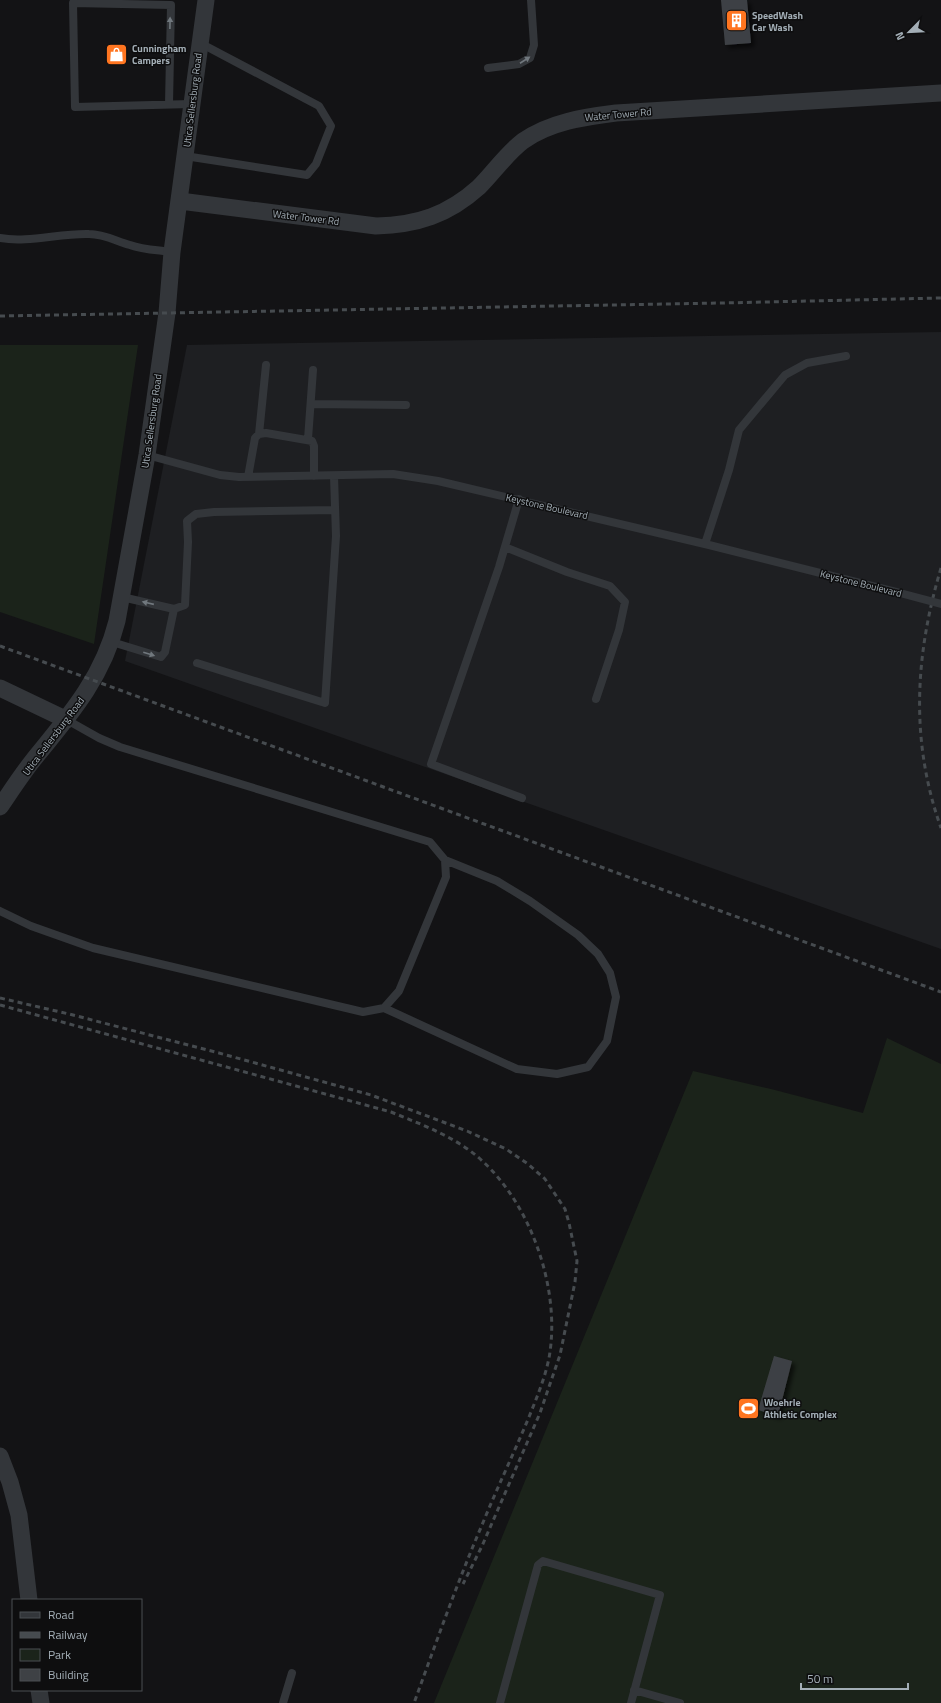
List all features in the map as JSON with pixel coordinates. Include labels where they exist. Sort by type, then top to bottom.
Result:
[{"type":"street","name":"Utica Sellersburg Road","points":[[0,807],[33,761],[67,720],[94,681],[112,642],[122,597],[146,455],[167,313],[172,252],[180,202],[191,104],[206,0]]},
{"type":"street","name":"Water Tower Rd","points":[[180,202],[376,226],[398,226],[434,217],[454,206],[478,187],[498,165],[524,141],[551,126],[581,117],[616,113],[941,93]]},
{"type":"street","points":[[0,688],[67,720]]},
{"type":"street","points":[[0,1456],[10,1482],[19,1515],[29,1599]]},
{"type":"street","points":[[40,1691],[41,1703]]},
{"type":"lane","points":[[488,68],[519,64],[530,58],[534,45],[531,0]]},
{"type":"lane","points":[[169,104],[171,5],[72,3],[75,107],[191,104]]},
{"type":"lane","points":[[185,156],[307,175],[316,164],[331,126],[319,106],[200,42]]},
{"type":"lane","points":[[0,238],[22,239],[52,235],[102,235],[130,245],[172,252]]},
{"type":"lane","points":[[705,544],[729,470],[739,430],[785,375],[807,363],[846,356]]},
{"type":"lane","points":[[248,477],[255,438],[259,434],[266,365]]},
{"type":"lane","points":[[308,439],[313,370]]},
{"type":"lane","points":[[311,404],[406,405]]},
{"type":"lane","points":[[259,434],[266,433],[308,439],[312,441],[314,446],[314,476]]},
{"type":"lane","name":"Keystone Boulevard","points":[[146,455],[220,475],[248,477],[393,474],[438,481],[705,544],[941,604]]},
{"type":"lane","points":[[197,663],[325,703],[336,536],[334,476]]},
{"type":"lane","points":[[519,499],[431,764],[522,798]]},
{"type":"lane","points":[[122,597],[174,608],[185,605],[188,521],[196,514],[214,512],[335,510]]},
{"type":"lane","points":[[504,547],[567,572],[610,586],[625,602],[619,630],[596,699]]},
{"type":"lane","points":[[112,642],[161,657],[165,652],[174,608]]},
{"type":"lane","points":[[0,911],[31,926],[93,948],[363,1012],[384,1008],[517,1069],[557,1074],[588,1067],[607,1041],[616,997],[610,973],[598,954],[578,935],[497,880],[445,860],[430,842],[120,747],[99,738],[67,720]]},
{"type":"lane","points":[[384,1008],[399,992],[411,963],[446,877],[445,860]]},
{"type":"lane","points":[[500,1703],[538,1565],[543,1561],[660,1595],[631,1703]]},
{"type":"lane","points":[[283,1703],[292,1673]]},
{"type":"lane","points":[[634,1690],[679,1703]]},
{"type":"shaded area","points":[[941,332],[941,949],[125,661],[187,345]]},
{"type":"green space","points":[[0,345],[138,345],[94,644],[0,612]]},
{"type":"green space","name":"Woehrle Athletic Complex","points":[[887,1038],[941,1064],[941,1703],[434,1703],[693,1071],[771,1089],[863,1113]]},
{"type":"building","name":"SpeedWash Car Wash","points":[[721,0],[747,0],[751,43],[725,45]]},
{"type":"building","points":[[774,1356],[792,1361],[778,1416],[758,1410]]},
{"type":"railway","points":[[0,316],[941,298]]},
{"type":"railway","points":[[941,568],[932,601],[926,633],[921,666],[920,698],[924,763],[931,795],[941,828]]},
{"type":"railway","points":[[0,646],[941,992]]},
{"type":"railway","points":[[0,998],[69,1014],[219,1053],[371,1095],[467,1131],[506,1149],[528,1164],[545,1179],[565,1209],[577,1261],[575,1282],[560,1355],[540,1413],[482,1546],[463,1584]]},
{"type":"railway","points":[[0,1005],[391,1112],[421,1124],[460,1144],[490,1168],[508,1191],[524,1216],[536,1244],[545,1272],[550,1302],[552,1330],[549,1358],[535,1402],[464,1569],[414,1703]]},
{"type":"place","name":"SpeedWash Car Wash","points":[[736,21]]},
{"type":"place","name":"Cunningham Campers","points":[[116,54]]},
{"type":"place","name":"Woehrle Athletic Complex","points":[[748,1408]]}]
